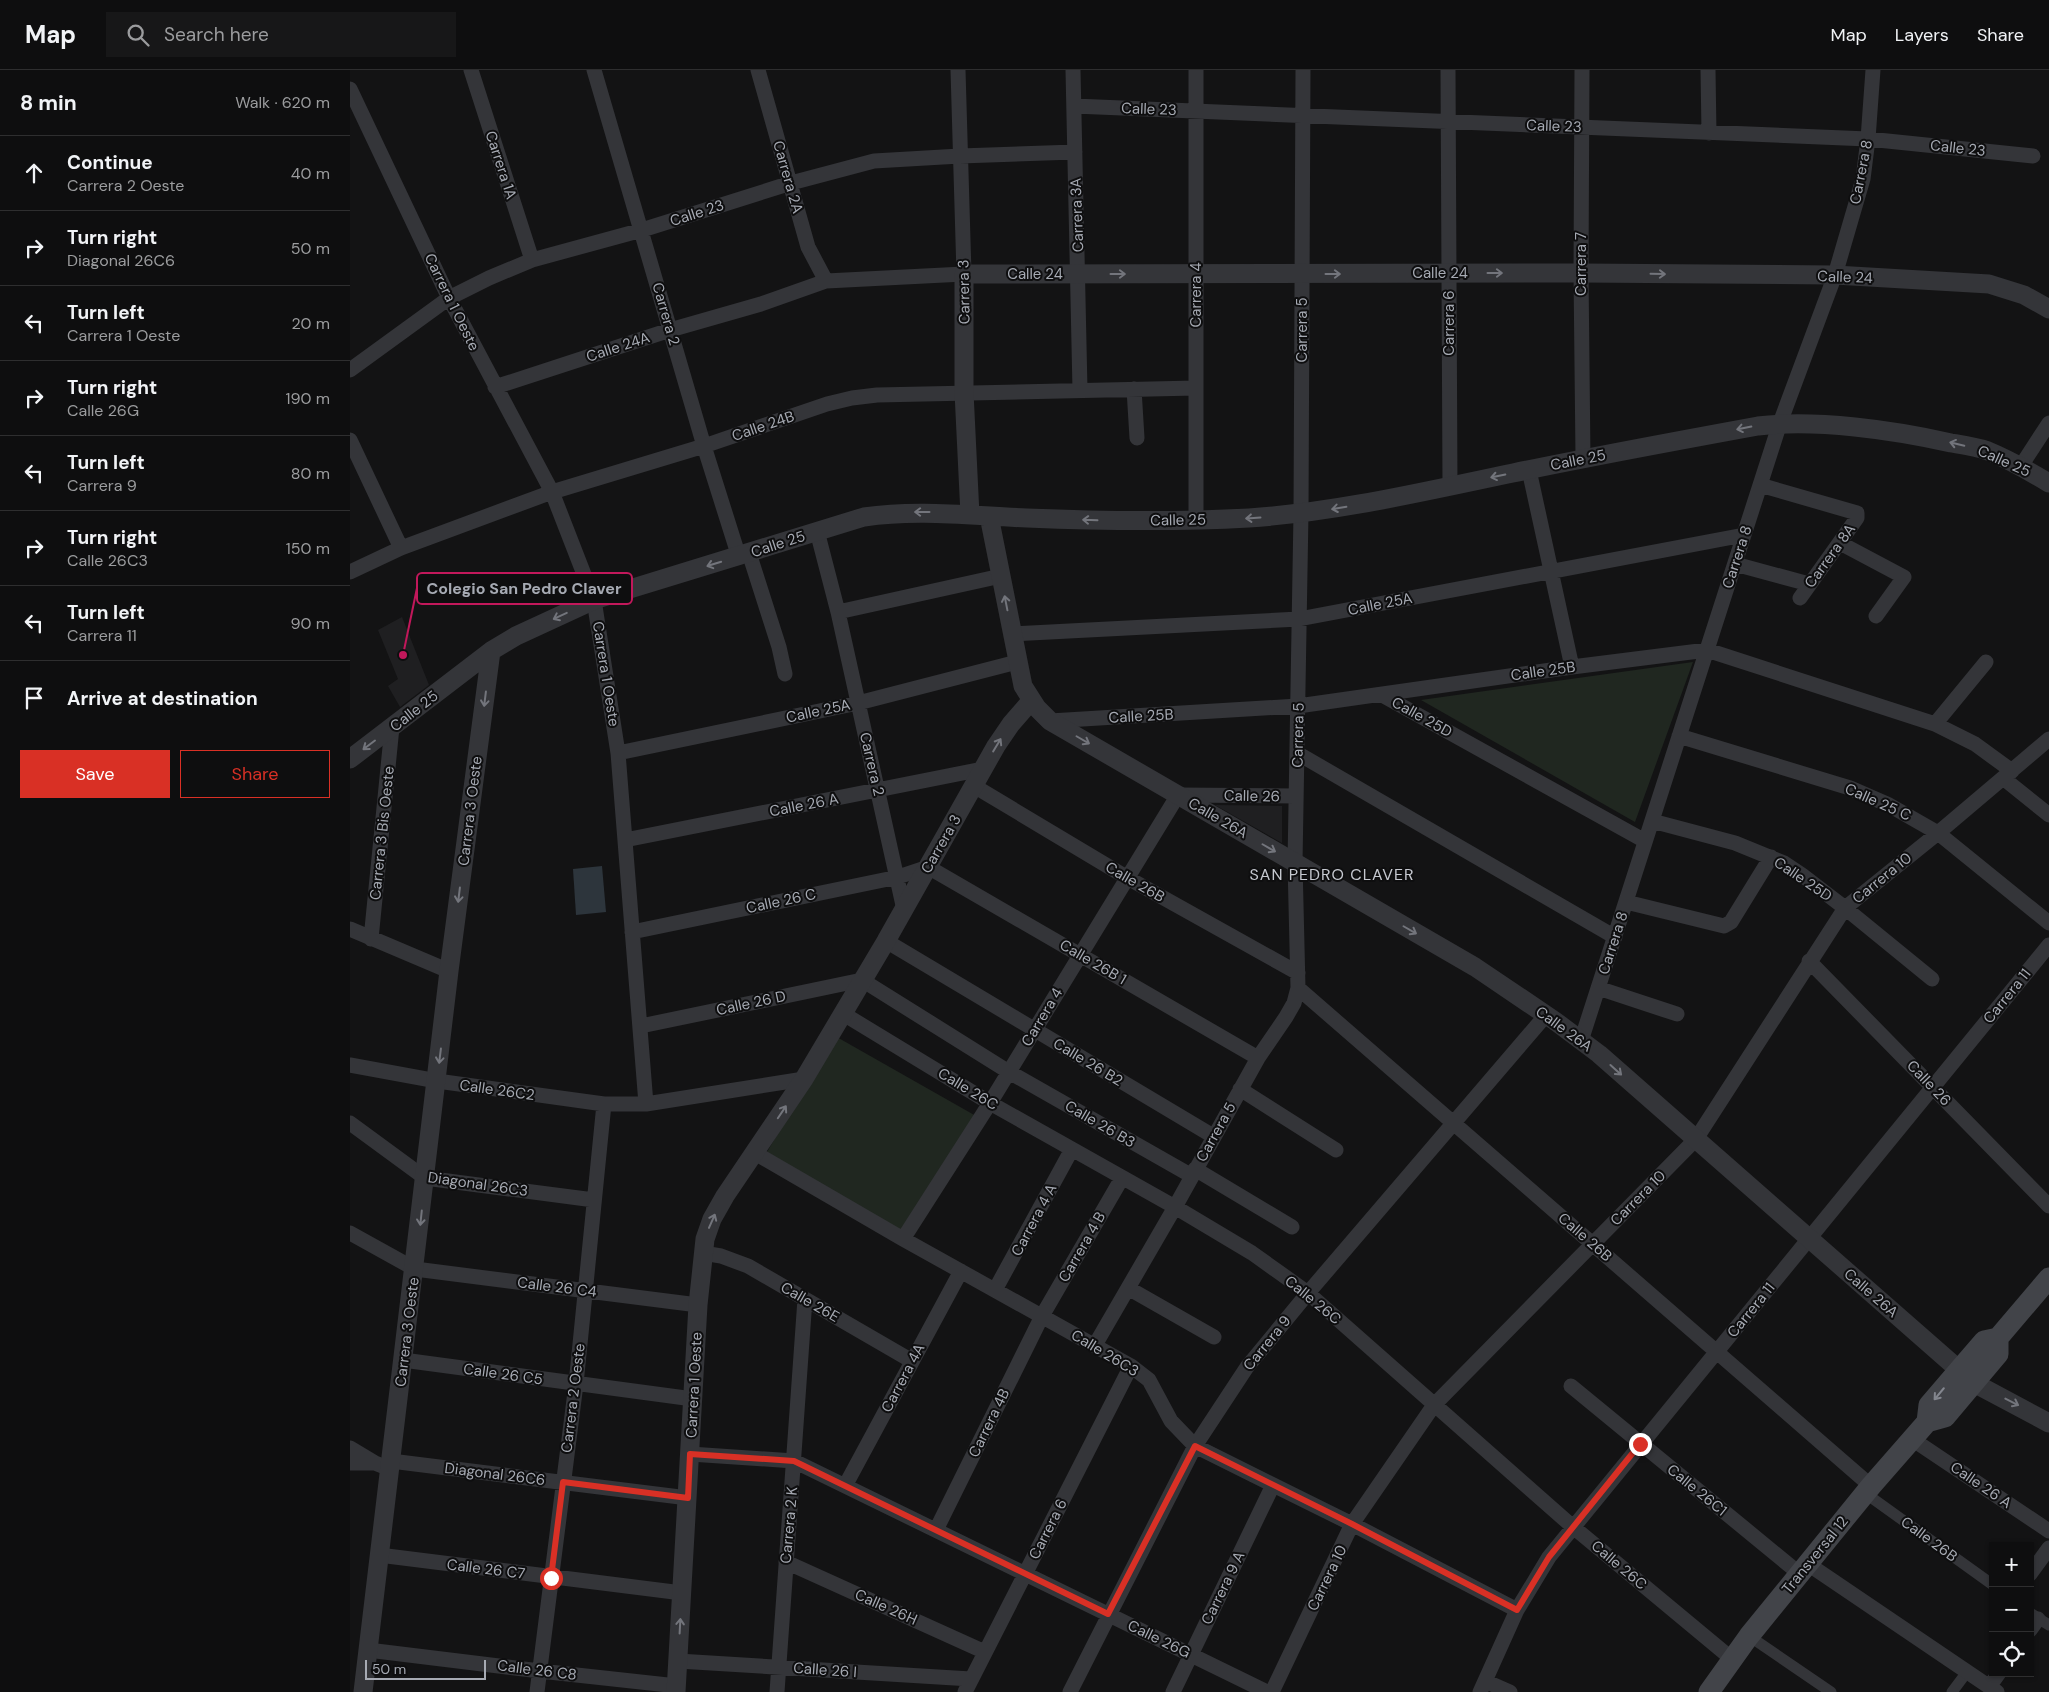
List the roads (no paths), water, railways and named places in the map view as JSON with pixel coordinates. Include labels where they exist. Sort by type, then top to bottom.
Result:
[{"type":"main road","name":"Transversal 12","points":[[1709,1692],[1750,1636],[1868,1489],[1927,1422],[1945,1417],[1966,1377],[1998,1354],[1998,1338],[2047,1284]]},
{"type":"street","name":"Carrera 1A","points":[[471,70],[532,260]]},
{"type":"street","name":"Carrera 2","points":[[594,70],[704,446],[779,647],[785,674]]},
{"type":"street","name":"Carrera 2A","points":[[758,70],[808,247],[826,281]]},
{"type":"street","name":"Carrera 3","points":[[958,70],[964,274],[964,392],[970,515]]},
{"type":"street","name":"Carrera 3A","points":[[1073,70],[1079,274],[1080,390]]},
{"type":"street","name":"Carrera 4","points":[[1196,70],[1196,520]]},
{"type":"street","name":"Carrera 5","points":[[1095,1345],[1175,1208],[1213,1136],[1258,1058],[1294,1003],[1298,981],[1295,863],[1301,513],[1303,70]]},
{"type":"street","name":"Carrera 6","points":[[1448,70],[1450,486]]},
{"type":"street","name":"Carrera 7","points":[[1582,70],[1581,273],[1583,458]]},
{"type":"street","points":[[1708,70],[1708,133]]},
{"type":"street","name":"Carrera 8","points":[[1581,1041],[1780,423],[1835,275],[1863,179],[1873,70]]},
{"type":"street","name":"Carrera 1 Oeste","points":[[350,89],[449,298],[552,492],[594,600],[618,753],[646,1104]]},
{"type":"street","name":"Calle 23","points":[[1074,106],[1868,140],[2033,156]]},
{"type":"street","name":"Calle 23","points":[[350,370],[449,298],[489,278],[532,260],[642,230],[791,183],[874,161],[1075,152]]},
{"type":"street","name":"Calle 24","points":[[826,281],[964,274],[1581,273],[1835,275],[1989,284],[2024,295],[2049,309]]},
{"type":"street","name":"Calle 24A","points":[[495,387],[670,330],[762,304],[826,281]]},
{"type":"street","name":"Calle 24B","points":[[350,572],[401,548],[552,492],[704,446],[827,404],[852,398],[877,394],[1196,388]]},
{"type":"street","points":[[1134,389],[1137,438]]},
{"type":"street","name":"Calle 25","points":[[350,759],[491,651],[516,636],[594,600],[864,517],[926,512],[1126,521],[1246,518],[1301,513],[1363,504],[1583,458],[1780,423],[1838,426],[1924,436],[1986,450],[2021,466],[2049,483]]},
{"type":"street","points":[[2021,466],[2049,423]]},
{"type":"street","points":[[350,440],[401,548]]},
{"type":"street","points":[[1529,470],[1572,667]]},
{"type":"street","name":"Carrera 8A","points":[[1760,485],[1857,513],[1857,518],[1840,544],[1800,598]]},
{"type":"street","points":[[989,516],[1017,662],[1023,686],[1031,700]]},
{"type":"street","name":"Carrera 2","points":[[817,531],[838,612],[904,910]]},
{"type":"street","name":"Calle 25A","points":[[1012,634],[1299,620],[1744,535]]},
{"type":"street","points":[[1840,544],[1904,577],[1876,616]]},
{"type":"street","points":[[1735,564],[1809,584]]},
{"type":"street","points":[[838,612],[1001,576]]},
{"type":"street","name":"Calle 25B","points":[[1050,721],[1298,706],[1707,650],[1935,724],[1975,744],[2049,815]]},
{"type":"street","name":"Carrera 3 Oeste","points":[[362,1692],[379,1555],[386,1464],[403,1360],[415,1269],[449,971],[491,651]]},
{"type":"street","name":"Calle 25A","points":[[618,753],[858,703],[1017,662]]},
{"type":"street","points":[[1935,724],[1986,662]]},
{"type":"street","name":"Calle 25D","points":[[1382,695],[1645,841]]},
{"type":"street","name":"Carrera 3","points":[[755,1153],[804,1079],[904,910],[1010,724],[1031,700]]},
{"type":"street","name":"Calle 26A","points":[[1031,700],[1050,721],[1475,967],[1546,1015],[1599,1054],[1966,1377],[2049,1423]]},
{"type":"street","name":"Carrera 3 Bis Oeste","points":[[372,939],[392,727]]},
{"type":"street","name":"Calle 25 C","points":[[1679,736],[1850,788],[1889,805],[1938,833],[2049,923]]},
{"type":"street","name":"Carrera 10","points":[[1272,1692],[1352,1524],[1434,1405],[1696,1140],[1845,908],[1938,833],[2049,739]]},
{"type":"street","points":[[1297,753],[1614,937]]},
{"type":"street","name":"Calle 26 A","points":[[625,840],[983,769]]},
{"type":"street","name":"Calle 26B","points":[[974,786],[1298,981],[1453,1125],[1717,1350],[1868,1489],[1989,1582]]},
{"type":"street","name":"Carrera 4","points":[[903,1239],[990,1103],[1126,877],[1178,795]]},
{"type":"street","name":"Calle 26","points":[[1178,795],[1296,796]]},
{"type":"street","name":"Calle 25D","points":[[1652,821],[1735,843],[1770,857],[1802,875],[1932,979]]},
{"type":"street","points":[[1626,902],[1724,926],[1730,922],[1770,857]]},
{"type":"street","name":"Calle 26 C","points":[[632,932],[898,877],[928,867]]},
{"type":"street","name":"Calle 26B 1","points":[[928,867],[1258,1058]]},
{"type":"street","points":[[350,929],[449,971]]},
{"type":"street","name":"Calle 26 B2","points":[[886,941],[1213,1136]]},
{"type":"street","name":"Carrera 11","points":[[1483,1686],[1517,1610],[1540,1570],[1572,1526],[1933,1087],[2047,954]]},
{"type":"street","name":"Calle 26","points":[[1810,961],[2049,1206]]},
{"type":"street","points":[[862,980],[1009,1072]]},
{"type":"street","name":"Calle 26 D","points":[[641,1026],[862,980]]},
{"type":"street","points":[[1598,988],[1677,1014]]},
{"type":"street","name":"Calle 26C","points":[[842,1013],[990,1103],[1252,1253],[1308,1293],[1572,1526],[1732,1659]]},
{"type":"street","name":"Carrera 9","points":[[1070,1692],[1195,1446],[1247,1367],[1546,1015]]},
{"type":"street","name":"Calle 26C2","points":[[350,1065],[437,1081],[604,1104],[646,1104]]},
{"type":"street","name":"Calle 26 B3","points":[[1009,1072],[1292,1227]]},
{"type":"street","points":[[646,1104],[804,1079]]},
{"type":"street","points":[[1240,1089],[1336,1150]]},
{"type":"street","name":"Carrera 2 Oeste","points":[[537,1692],[576,1384],[604,1104]]},
{"type":"street","name":"Diagonal 26C3","points":[[350,1123],[425,1178],[594,1200]]},
{"type":"street","name":"Carrera 4 A","points":[[996,1290],[1072,1149]]},
{"type":"street","name":"Carrera 1 Oeste","points":[[676,1689],[698,1305],[705,1239],[712,1219],[755,1153]]},
{"type":"street","name":"Calle 26C3","points":[[755,1153],[903,1239],[1131,1366],[1149,1380],[1171,1422],[1195,1446],[1352,1524],[1517,1610]]},
{"type":"street","name":"Carrera 4 B","points":[[1042,1316],[1122,1178]]},
{"type":"street","points":[[350,1234],[415,1269]]},
{"type":"street","name":"Calle 26E","points":[[703,1253],[722,1256],[748,1266],[912,1361]]},
{"type":"street","name":"Calle 26 C4","points":[[415,1269],[698,1305]]},
{"type":"street","name":"Carrera 4A","points":[[845,1486],[961,1271]]},
{"type":"street","points":[[1128,1288],[1214,1337]]},
{"type":"street","name":"Carrera 2 K","points":[[777,1692],[805,1299]]},
{"type":"street","name":"Carrera 4B","points":[[936,1530],[1042,1316]]},
{"type":"street","name":"Calle 26 C5","points":[[403,1360],[693,1399]]},
{"type":"street","name":"Carrera 6","points":[[968,1686],[1131,1366]]},
{"type":"street","name":"Calle 26C1","points":[[1571,1386],[1640,1444],[1804,1569]]},
{"type":"street","name":"Calle 26 A","points":[[1912,1439],[2049,1531]]},
{"type":"street","name":"Diagonal 26C6","points":[[350,1448],[386,1464]]},
{"type":"street","name":"Calle 26G","points":[[690,1454],[794,1461],[1267,1692]]},
{"type":"street","name":"Diagonal 26C6","points":[[350,1463],[386,1464],[563,1482],[688,1498]]},
{"type":"street","name":"Carrera 9 A","points":[[1173,1692],[1273,1485]]},
{"type":"street","points":[[2034,1569],[2049,1548]]},
{"type":"street","name":"Calle 26 C7","points":[[379,1555],[682,1593]]},
{"type":"street","name":"Calle 26H","points":[[786,1562],[985,1652]]},
{"type":"street","points":[[1804,1569],[1993,1689],[1997,1677]]},
{"type":"street","points":[[1750,1636],[1831,1692]]},
{"type":"street","name":"Calle 26 C8","points":[[368,1650],[676,1689]]},
{"type":"street","name":"Calle 26 I","points":[[678,1661],[778,1667],[968,1686]]},
{"type":"street","points":[[1952,1692],[1967,1672]]},
{"type":"street","points":[[1483,1686],[1510,1692]]},
{"type":"place","name":"Colegio San Pedro Claver","points":[[403,655]]},
{"type":"district","name":"SAN PEDRO CLAVER","points":[[1332,874]]}]
